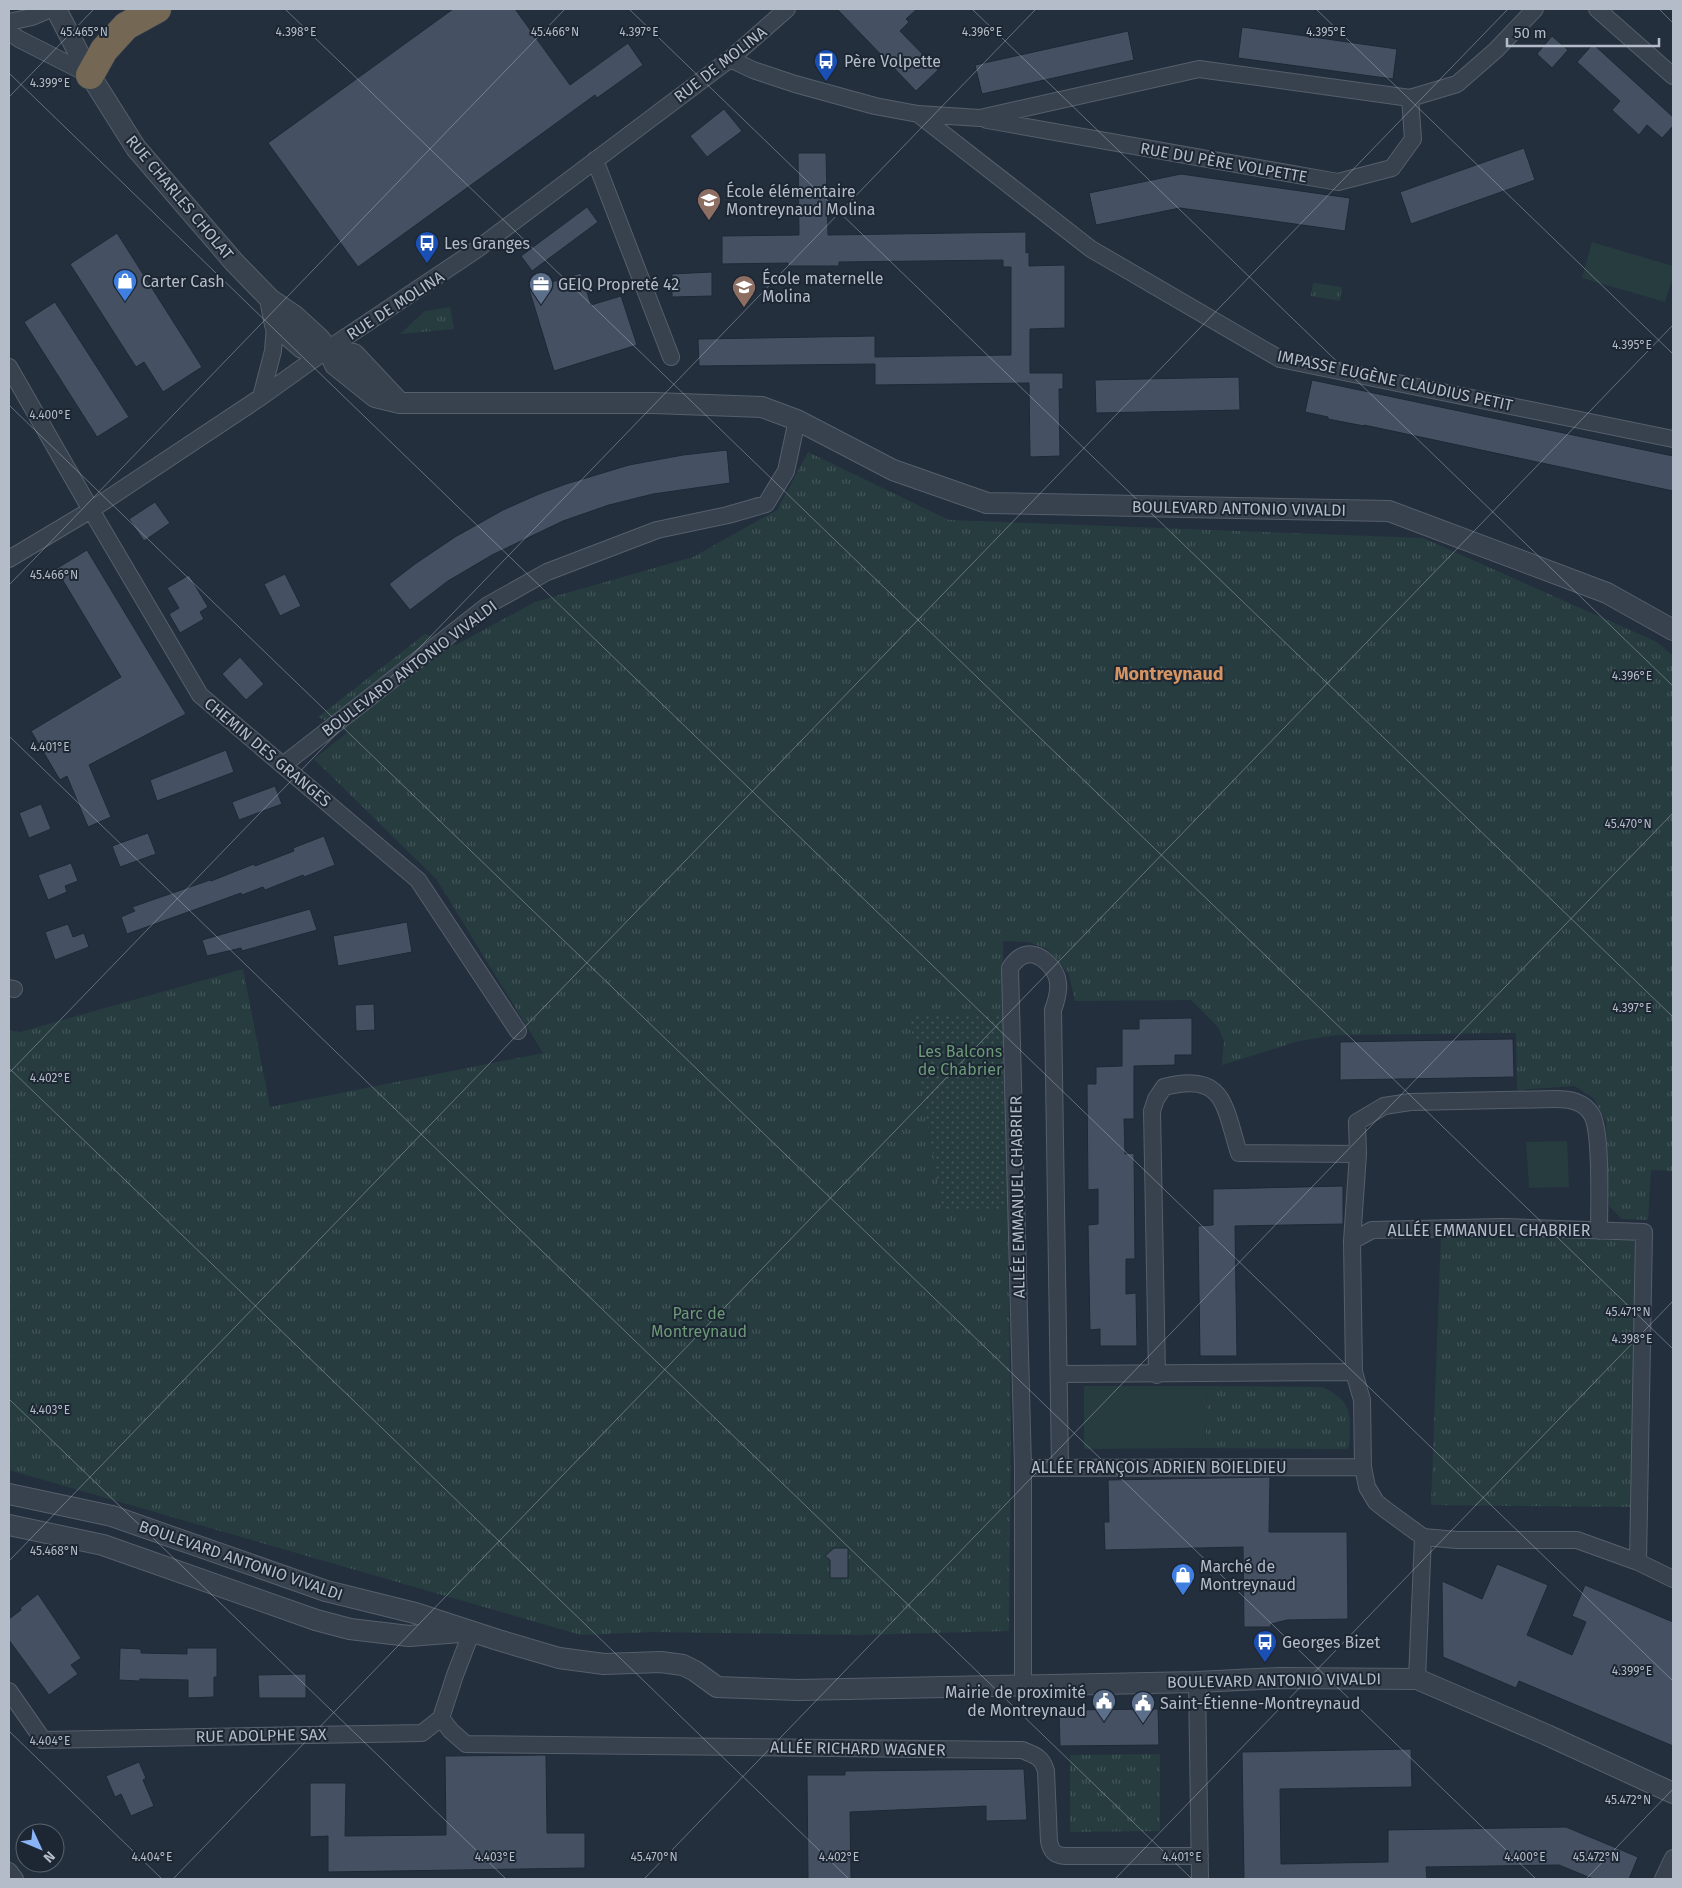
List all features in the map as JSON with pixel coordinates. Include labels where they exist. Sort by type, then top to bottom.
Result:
[{"type":"highway","points":[[90,74],[104,50],[126,26],[157,9]]},
{"type":"street","points":[[9,22],[32,18],[52,9]]},
{"type":"street","name":"RUE CHARLES CHOLAT","points":[[56,9],[90,74],[136,148],[234,262],[270,299],[308,327],[328,348]]},
{"type":"street","name":"RUE DE MOLINA","points":[[9,559],[90,510],[261,397],[328,348],[469,255],[730,59],[787,9]]},
{"type":"street","name":"RUE DU PÈRE VOLPETTE","points":[[980,118],[1199,69],[1410,98],[1457,84],[1496,50],[1535,9]]},
{"type":"street","points":[[1597,9],[1673,76]]},
{"type":"street","points":[[9,32],[19,39],[90,74]]},
{"type":"street","name":"RUE DU PÈRE VOLPETTE","points":[[730,59],[753,70],[795,84],[876,106],[918,114],[980,118],[1338,182],[1392,168],[1413,139],[1410,98]]},
{"type":"street","name":"IMPASSE EUGÈNE CLAUDIUS PETIT","points":[[918,114],[1091,249],[1280,359],[1673,439]]},
{"type":"street","points":[[596,160],[671,358]]},
{"type":"street","points":[[261,397],[273,350],[275,325],[270,299]]},
{"type":"street","points":[[275,325],[302,348],[328,348]]},
{"type":"street","name":"BOULEVARD ANTONIO VIVALDI","points":[[328,348],[354,354],[400,403],[654,403],[762,408],[797,420],[893,470],[987,503],[1389,511],[1607,593],[1673,630]]},
{"type":"street","name":"CHEMIN DES GRANGES","points":[[9,367],[90,510],[200,695],[418,880],[518,1030]]},
{"type":"street","name":"BOULEVARD ANTONIO VIVALDI","points":[[283,765],[488,605],[547,572],[657,530],[728,515],[766,504],[786,471],[797,420]]},
{"type":"street","name":"ALLÉE EMMANUEL CHABRIER","points":[[1023,1468],[1010,968],[1017,959],[1026,954],[1038,956],[1049,964],[1056,973],[1058,984],[1053,1018],[1060,1467]]},
{"type":"street","points":[[1158,1375],[1152,1111],[1156,1099],[1164,1086],[1183,1082],[1200,1083],[1214,1089],[1222,1101],[1239,1153],[1358,1154]]},
{"type":"street","name":"ALLÉE EMMANUEL CHABRIER","points":[[1423,1537],[1376,1502],[1367,1486],[1363,1467],[1362,1400],[1354,1372],[1352,1241],[1358,1154],[1357,1122],[1384,1106],[1410,1102],[1571,1099],[1583,1105],[1591,1114],[1597,1132],[1599,1231]]},
{"type":"street","name":"ALLÉE EMMANUEL CHABRIER","points":[[1352,1241],[1372,1230],[1503,1228],[1644,1232],[1638,1562]]},
{"type":"street","points":[[1059,1374],[1158,1375],[1354,1372]]},
{"type":"street","name":"ALLÉE FRANÇOIS ADRIEN BOIELDIEU","points":[[1024,1685],[1023,1468],[1363,1467]]},
{"type":"street","name":"BOULEVARD ANTONIO VIVALDI","points":[[9,1494],[112,1516],[326,1591],[416,1613],[559,1658],[604,1664],[661,1662],[683,1665],[717,1687],[798,1690],[965,1688],[1280,1678],[1417,1679],[1673,1793]]},
{"type":"street","name":"BOULEVARD ANTONIO VIVALDI","points":[[9,1525],[103,1546],[316,1620],[350,1629],[409,1636],[472,1631]]},
{"type":"street","points":[[1417,1679],[1423,1537],[1457,1540],[1576,1540],[1638,1562],[1673,1579]]},
{"type":"street","points":[[441,1718],[455,1674],[472,1631]]},
{"type":"street","points":[[1197,1682],[1200,1879]]},
{"type":"street","name":"RUE ADOLPHE SAX","points":[[9,1691],[43,1740],[422,1733],[441,1718]]},
{"type":"street","name":"ALLÉE RICHARD WAGNER","points":[[441,1718],[452,1732],[466,1744],[1022,1750],[1035,1754],[1043,1760],[1046,1771],[1050,1849],[1056,1855],[1200,1856]]},
{"type":"street","points":[[1663,1879],[1673,1858]]},
{"type":"street","points":[[9,1871],[15,1879]]},
{"type":"green space","points":[[1592,242],[1673,266],[1673,276],[1665,302],[1582,278]]},
{"type":"green space","points":[[1313,283],[1342,287],[1340,301],[1311,296]]},
{"type":"green space","points":[[450,307],[454,329],[400,334],[425,311]]},
{"type":"green space","name":"Parc de Montreynaud","points":[[808,452],[949,520],[1423,538],[1657,642],[1673,656],[1673,1171],[1651,1170],[1648,1220],[1622,1219],[1609,1206],[1606,1122],[1594,1099],[1575,1086],[1517,1090],[1516,1033],[1337,1035],[1299,1041],[1222,1065],[1224,1041],[1218,1027],[1191,1000],[1075,1001],[1069,975],[1047,949],[1028,942],[1003,941],[1011,1430],[1009,1631],[855,1635],[654,1632],[581,1635],[9,1470],[9,1030],[20,1032],[243,969],[270,1107],[543,1053],[437,880],[314,759],[349,731],[318,717],[425,634],[456,645],[535,602],[693,557],[777,510]]},
{"type":"green space","name":"Les Balcons de Chabrier","points":[[1002,1014],[1005,1209],[943,1212],[909,1015]]},
{"type":"green space","points":[[1567,1141],[1569,1187],[1529,1188],[1526,1142]]},
{"type":"green space","points":[[1441,1235],[1634,1235],[1635,1507],[1431,1505]]},
{"type":"green space","points":[[1084,1386],[1207,1386],[1205,1448],[1084,1449]]},
{"type":"green space","points":[[1207,1386],[1323,1387],[1340,1399],[1348,1411],[1350,1418],[1349,1446],[1346,1449],[1205,1448]]},
{"type":"green space","points":[[1160,1754],[1160,1831],[1070,1832],[1070,1755]]},
{"type":"building","points":[[453,9],[515,9],[570,85],[628,43],[643,65],[597,98],[595,95],[358,267],[268,143]]},
{"type":"building","points":[[837,9],[917,9],[906,19],[909,22],[900,31],[938,70],[916,91]]},
{"type":"building","points":[[1242,27],[1397,49],[1393,79],[1238,58]]},
{"type":"building","points":[[1128,31],[1134,60],[982,94],[975,65]]},
{"type":"building","points":[[1552,36],[1568,50],[1552,68],[1537,54]]},
{"type":"building","points":[[1593,44],[1673,117],[1673,126],[1662,138],[1647,125],[1639,135],[1612,110],[1620,101],[1577,62]]},
{"type":"building","points":[[724,109],[742,131],[707,157],[690,136]]},
{"type":"building","points":[[1524,148],[1535,180],[1411,224],[1400,192]]},
{"type":"building","points":[[798,153],[826,153],[828,235],[1026,232],[1026,253],[1029,252],[1029,266],[1065,265],[1065,328],[1030,329],[1030,373],[1063,373],[1063,389],[1059,389],[1060,456],[1030,457],[1029,383],[875,385],[875,364],[699,366],[698,339],[875,336],[875,357],[1011,355],[1011,267],[1003,267],[1003,260],[839,262],[839,266],[788,266],[788,263],[722,264],[722,236],[799,235]]},
{"type":"building","points":[[1181,174],[1350,198],[1345,231],[1180,208],[1096,225],[1089,193]]},
{"type":"building","points":[[587,207],[598,222],[532,271],[521,256]]},
{"type":"building","points":[[117,233],[202,367],[163,392],[144,362],[136,367],[70,264]]},
{"type":"building","points":[[712,272],[712,296],[672,297],[672,274]]},
{"type":"building","points":[[581,273],[591,305],[621,296],[637,345],[554,371],[529,289]]},
{"type":"building","points":[[55,302],[129,417],[97,437],[24,322]]},
{"type":"building","points":[[1239,377],[1240,410],[1096,413],[1095,380]]},
{"type":"building","points":[[1312,380],[1673,456],[1673,491],[1328,419],[1328,417],[1305,412]]},
{"type":"building","points":[[727,450],[730,483],[653,494],[609,505],[563,521],[492,555],[448,581],[410,610],[389,584],[455,537],[503,510],[539,494],[629,465],[683,455]]},
{"type":"building","points":[[155,502],[170,523],[144,541],[129,519]]},
{"type":"building","points":[[87,550],[186,714],[89,765],[111,817],[88,827],[67,776],[60,780],[31,731],[121,677],[56,569]]},
{"type":"building","points":[[285,574],[301,606],[280,616],[264,584]]},
{"type":"building","points":[[189,575],[208,607],[200,612],[204,619],[180,633],[169,614],[179,608],[167,588]]},
{"type":"building","points":[[240,657],[264,684],[246,700],[222,674]]},
{"type":"building","points":[[226,750],[234,772],[157,801],[150,780]]},
{"type":"building","points":[[275,786],[282,804],[239,820],[232,802]]},
{"type":"building","points":[[41,804],[51,829],[29,838],[19,813]]},
{"type":"building","points":[[148,833],[156,854],[120,867],[112,846]]},
{"type":"building","points":[[324,836],[335,865],[265,890],[263,887],[242,895],[241,893],[127,934],[121,917],[135,911],[132,907],[211,881],[254,864],[255,866],[294,851],[293,848]]},
{"type":"building","points":[[71,863],[78,881],[65,886],[67,892],[48,900],[38,875]]},
{"type":"building","points":[[310,909],[317,930],[242,951],[241,948],[207,956],[202,940]]},
{"type":"building","points":[[407,922],[412,952],[338,966],[333,936]]},
{"type":"building","points":[[68,924],[73,937],[84,933],[89,947],[55,960],[45,932]]},
{"type":"building","points":[[374,1004],[375,1030],[356,1031],[355,1005]]},
{"type":"building","points":[[1192,1018],[1192,1055],[1175,1055],[1175,1065],[1134,1066],[1134,1119],[1124,1119],[1125,1154],[1134,1153],[1135,1259],[1126,1259],[1126,1294],[1136,1293],[1137,1346],[1100,1346],[1100,1329],[1090,1330],[1088,1225],[1098,1224],[1098,1189],[1088,1190],[1087,1084],[1096,1084],[1096,1067],[1122,1066],[1122,1029],[1139,1029],[1139,1019]]},
{"type":"building","points":[[1513,1039],[1514,1077],[1340,1080],[1340,1042]]},
{"type":"building","points":[[1343,1186],[1343,1224],[1235,1226],[1237,1356],[1200,1356],[1198,1226],[1213,1225],[1213,1189]]},
{"type":"building","points":[[1270,1477],[1269,1532],[1347,1532],[1348,1619],[1287,1620],[1271,1624],[1271,1627],[1244,1627],[1243,1547],[1105,1550],[1104,1522],[1109,1522],[1108,1480]]},
{"type":"building","points":[[834,1548],[848,1548],[848,1578],[830,1578],[830,1560],[825,1556]]},
{"type":"building","points":[[1497,1564],[1548,1585],[1527,1635],[1572,1655],[1586,1622],[1572,1616],[1585,1585],[1673,1622],[1673,1746],[1519,1681],[1516,1688],[1443,1657],[1442,1581],[1482,1599]]},
{"type":"building","points":[[38,1594],[81,1658],[71,1665],[78,1674],[49,1695],[9,1640],[9,1619]]},
{"type":"building","points":[[120,1648],[141,1649],[141,1653],[187,1654],[187,1648],[217,1648],[217,1677],[214,1677],[214,1697],[188,1698],[188,1680],[119,1680]]},
{"type":"building","points":[[306,1674],[306,1698],[259,1698],[258,1675]]},
{"type":"building","points":[[1158,1709],[1159,1745],[1060,1746],[1059,1710]]},
{"type":"building","points":[[1411,1749],[1412,1787],[1280,1789],[1281,1864],[1388,1862],[1388,1830],[1566,1827],[1638,1857],[1629,1879],[1593,1879],[1559,1865],[1426,1867],[1427,1879],[1244,1879],[1242,1752]]},
{"type":"building","points":[[546,1755],[547,1833],[585,1833],[585,1868],[328,1872],[328,1836],[310,1837],[310,1783],[346,1783],[345,1836],[446,1835],[445,1756]]},
{"type":"building","points":[[139,1762],[146,1778],[143,1780],[154,1806],[131,1816],[121,1794],[115,1797],[106,1776]]},
{"type":"building","points":[[1024,1769],[1027,1820],[986,1821],[986,1806],[850,1812],[851,1879],[808,1879],[807,1775],[845,1775],[845,1771]]},
{"type":"place","name":"Père Volpette","points":[[826,82]]},
{"type":"place","name":"École élémentaire Montreynaud Molina","points":[[709,221]]},
{"type":"place","name":"Les Granges","points":[[427,264]]},
{"type":"place","name":"Carter Cash","points":[[125,302]]},
{"type":"place","name":"GEIQ Propreté 42","points":[[541,305]]},
{"type":"place","name":"École maternelle Molina","points":[[744,308]]},
{"type":"place","name":"Marché de Montreynaud","points":[[1183,1596]]},
{"type":"place","name":"Georges Bizet","points":[[1265,1663]]},
{"type":"place","name":"Mairie de proximité de Montreynaud","points":[[1104,1722]]},
{"type":"place","name":"Saint-Étienne-Montreynaud","points":[[1143,1724]]},
{"type":"district","name":"Montreynaud","points":[[1169,674]]}]
